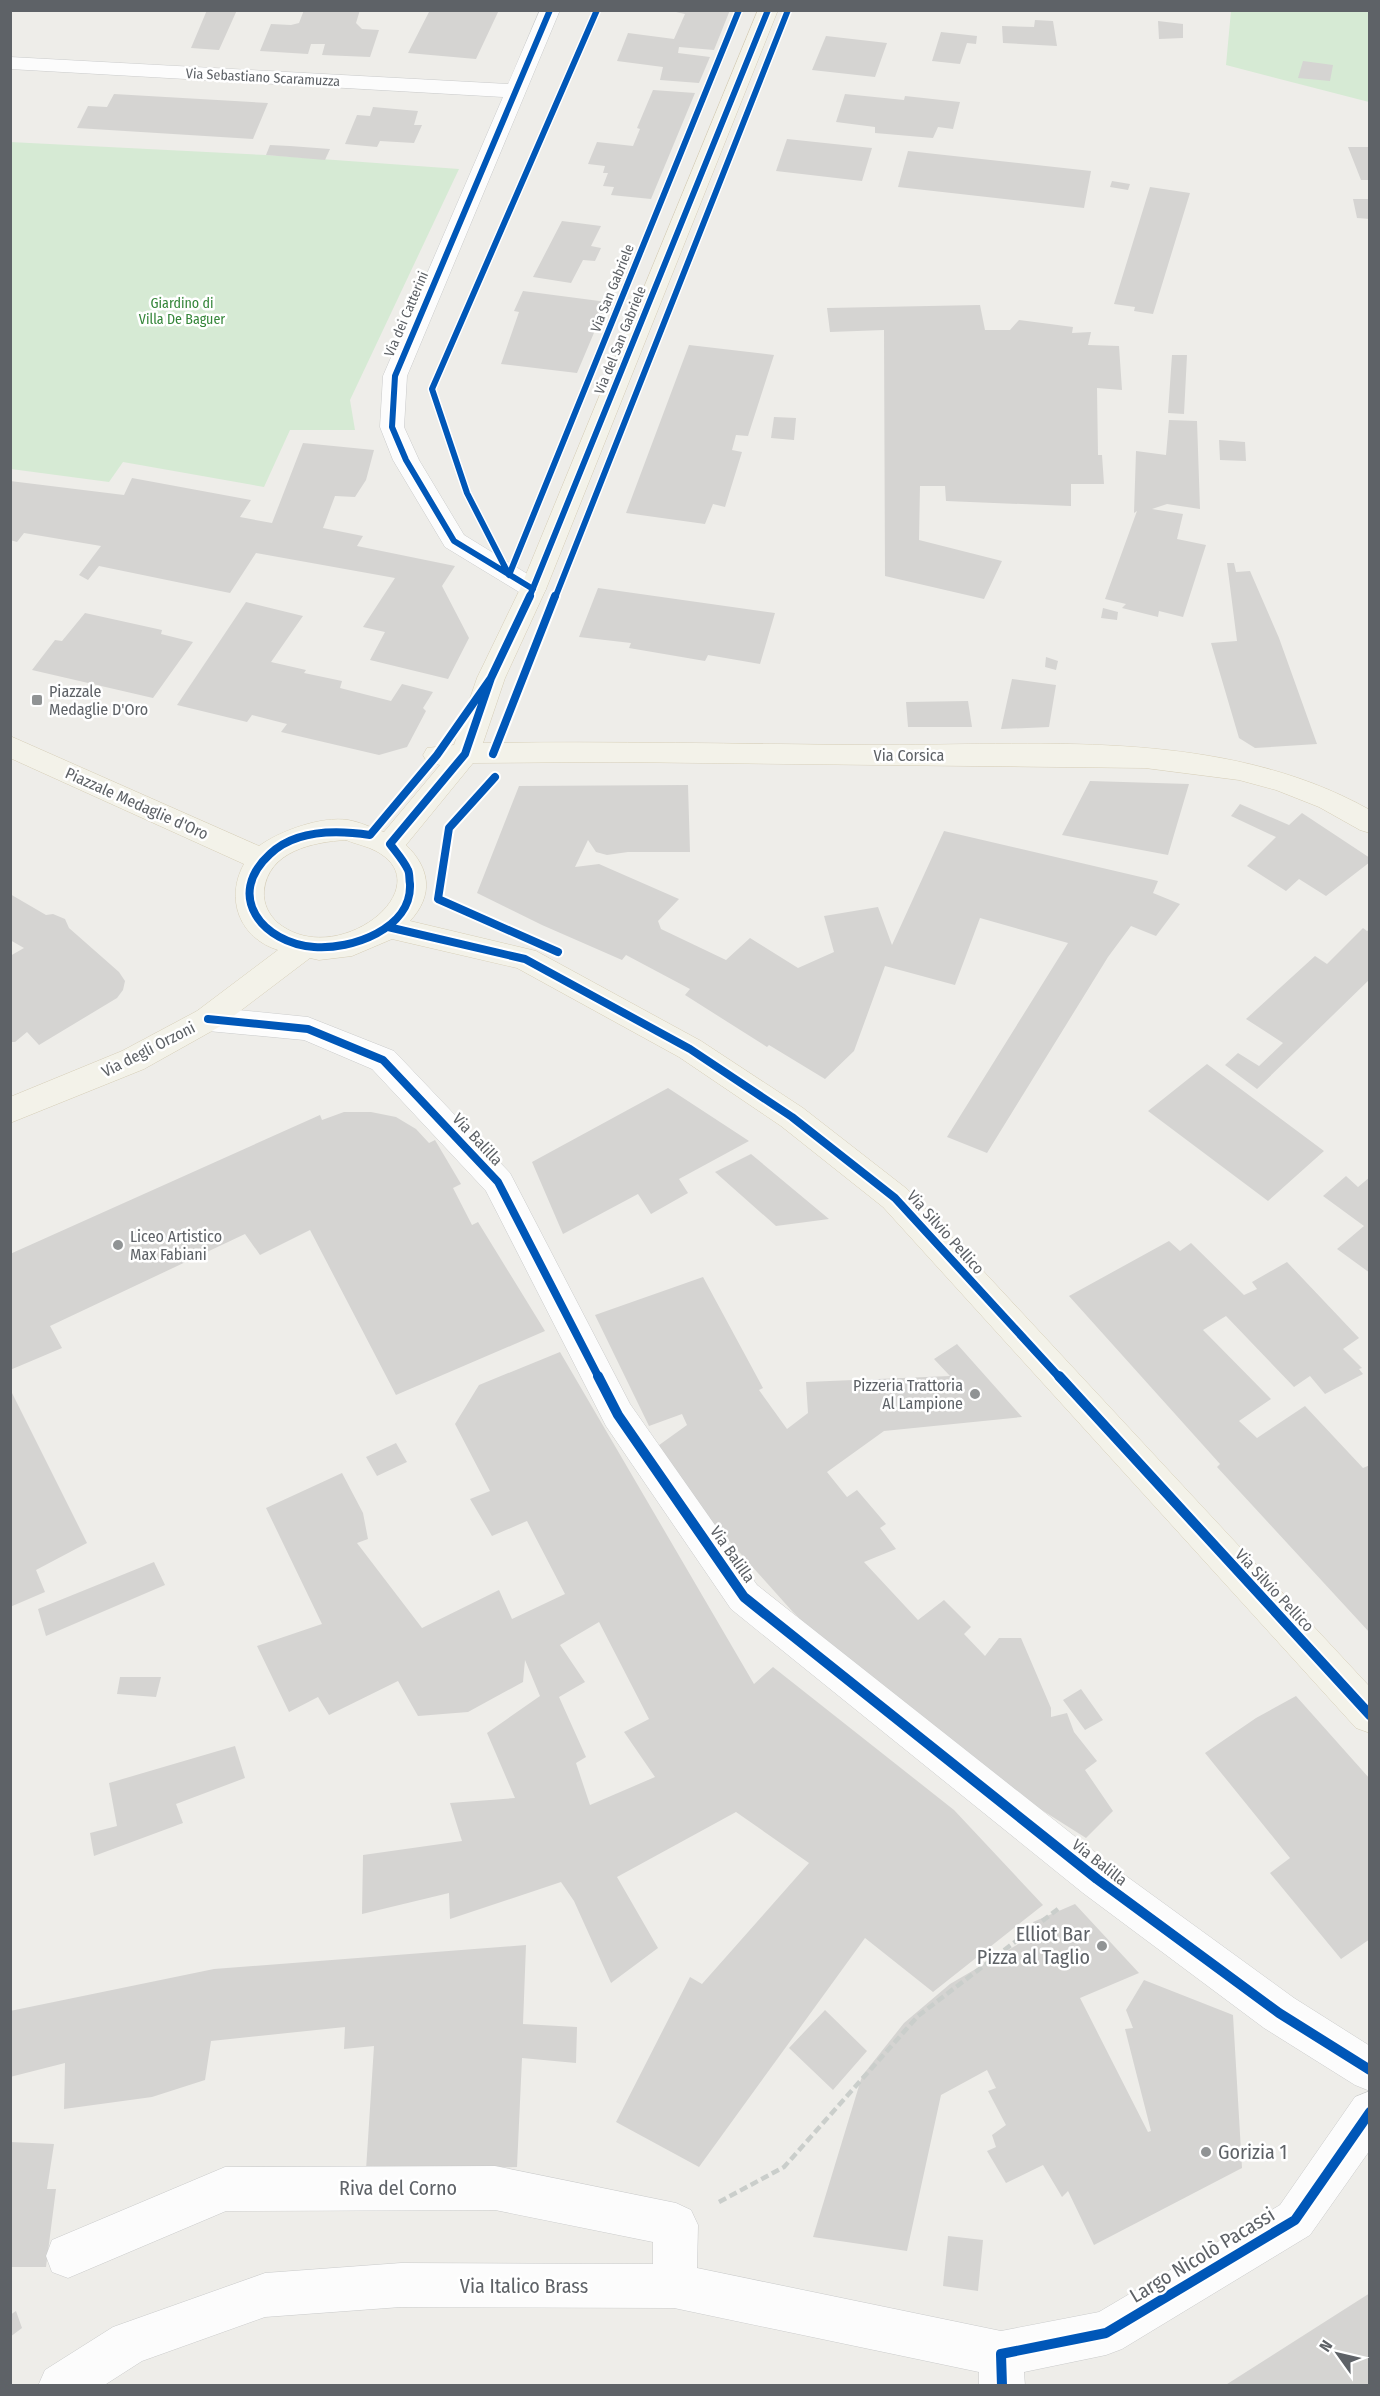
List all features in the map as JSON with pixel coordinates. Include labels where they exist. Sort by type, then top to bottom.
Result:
[{"type":"main road","name":"Via del San Gabriele","points":[[380,839],[465,754],[492,678],[533,589],[768,10]]},
{"type":"main road","name":"Via del San Gabriele","points":[[380,839],[492,678]]},
{"type":"main road","name":"Piazzale Medaglie d'Oro","points":[[10,746],[263,860]]},
{"type":"main road","name":"Via Corsica","points":[[437,755],[1056,755],[1160,759],[1225,768],[1293,784],[1351,811],[1370,823]]},
{"type":"main road","points":[[347,830],[380,839],[405,858],[412,875],[412,893],[404,912],[388,927],[370,938],[349,946],[325,948],[284,941],[267,932],[255,919],[249,905],[249,889],[253,874],[263,860],[280,846],[301,836],[324,831],[347,830]]},
{"type":"main road","name":"Via Silvio Pellico","points":[[388,927],[525,958],[690,1049],[792,1117],[895,1198],[1370,1715]]},
{"type":"main road","name":"Via degli Orzoni","points":[[10,1111],[133,1060],[208,1019],[303,946]]},
{"type":"street","name":"Via dei Catterini","points":[[533,589],[454,541],[406,460],[392,427],[395,376],[550,10]]},
{"type":"street","name":"Via Sebastiano Scaramuzza","points":[[10,63],[516,91]]},
{"type":"street","name":"Via Balilla","points":[[208,1019],[308,1029],[383,1060],[498,1182],[618,1415],[744,1598],[1097,1879],[1279,2013],[1370,2070]]},
{"type":"street","name":"Largo Nicolò Pacassi","points":[[1001,2370],[1106,2333],[1295,2220],[1370,2112]]},
{"type":"street","name":"Riva del Corno","points":[[68,2256],[225,2189],[495,2188],[676,2225]]},
{"type":"street","points":[[674,2286],[676,2225]]},
{"type":"street","name":"Via Italico Brass","points":[[61,2385],[129,2343],[265,2295],[401,2285],[674,2286],[1001,2370]]},
{"type":"path","points":[[676,2225],[784,2167],[918,2016],[1097,1879]]},
{"type":"green space","points":[[1231,11],[1369,11],[1369,102],[1226,65]]},
{"type":"green space","name":"Giardino di Villa De Baguer","points":[[10,142],[266,155],[459,169],[350,400],[355,430],[290,430],[264,487],[123,462],[109,482],[11,469]]},
{"type":"building","points":[[207,10],[237,10],[219,50],[191,48]]},
{"type":"building","points":[[304,10],[360,10],[356,23],[362,29],[379,30],[370,57],[322,55],[325,44],[311,44],[308,54],[260,51],[271,24],[299,23]]},
{"type":"building","points":[[430,10],[499,10],[476,59],[408,53]]},
{"type":"building","points":[[667,10],[730,10],[714,50],[679,47],[678,53],[710,57],[699,83],[660,80],[663,67],[617,61],[628,33],[674,39],[685,14]]},
{"type":"building","points":[[1035,20],[1053,21],[1057,46],[1003,43],[1002,26],[1034,27]]},
{"type":"building","points":[[1158,21],[1183,24],[1183,38],[1159,39]]},
{"type":"building","points":[[941,32],[977,36],[976,44],[967,43],[960,64],[932,61]]},
{"type":"building","points":[[826,36],[887,43],[875,77],[812,70]]},
{"type":"building","points":[[1303,61],[1333,65],[1330,81],[1298,78]]},
{"type":"building","points":[[653,90],[695,93],[651,199],[611,195],[614,187],[603,186],[608,173],[603,173],[605,166],[588,164],[597,142],[633,146],[640,129],[637,128]]},
{"type":"building","points":[[114,94],[268,103],[253,139],[77,128],[88,106],[107,107]]},
{"type":"building","points":[[845,94],[904,100],[905,96],[960,102],[953,129],[938,127],[933,138],[875,133],[875,127],[836,122]]},
{"type":"building","points":[[373,107],[418,111],[414,125],[422,125],[414,143],[380,141],[377,147],[345,144],[357,115],[370,116]]},
{"type":"building","points":[[787,139],[872,148],[862,181],[776,171]]},
{"type":"building","points":[[270,145],[330,149],[325,160],[266,155]]},
{"type":"building","points":[[1348,147],[1370,147],[1370,180],[1361,180]]},
{"type":"building","points":[[908,151],[1091,171],[1084,208],[898,187]]},
{"type":"building","points":[[1112,181],[1130,184],[1128,190],[1110,187]]},
{"type":"building","points":[[1150,187],[1190,193],[1153,314],[1134,311],[1135,307],[1114,304]]},
{"type":"building","points":[[1353,199],[1370,199],[1370,219],[1357,218]]},
{"type":"building","points":[[562,221],[601,226],[591,246],[601,248],[595,261],[583,260],[571,283],[533,277]]},
{"type":"building","points":[[523,291],[607,302],[577,373],[501,364],[519,312],[514,311]]},
{"type":"building","points":[[980,305],[985,330],[1010,330],[1019,320],[1073,327],[1072,333],[1091,332],[1088,345],[1119,346],[1122,390],[1097,388],[1098,455],[1102,455],[1104,484],[1071,484],[1071,506],[946,501],[945,486],[920,486],[919,540],[1002,561],[984,599],[885,576],[884,330],[830,332],[827,308]]},
{"type":"building","points":[[689,345],[774,355],[748,436],[736,435],[732,450],[742,452],[725,507],[713,504],[705,524],[626,513]]},
{"type":"building","points":[[1172,355],[1187,355],[1184,414],[1168,413]]},
{"type":"building","points":[[774,417],[796,418],[794,440],[771,438]]},
{"type":"building","points":[[1169,420],[1197,421],[1200,509],[1167,504],[1152,509],[1183,514],[1177,539],[1206,545],[1183,617],[1159,611],[1158,617],[1122,608],[1126,604],[1105,599],[1137,511],[1134,513],[1136,451],[1166,455]]},
{"type":"building","points":[[1219,440],[1245,442],[1246,461],[1220,460]]},
{"type":"building","points":[[303,443],[374,450],[366,480],[355,497],[335,496],[323,528],[363,536],[357,546],[455,566],[442,586],[469,638],[448,679],[370,660],[385,632],[363,627],[395,578],[256,553],[230,593],[99,566],[88,580],[79,575],[101,546],[24,533],[17,542],[10,540],[10,481],[124,495],[132,478],[251,500],[240,517],[272,523]]},
{"type":"building","points":[[1227,563],[1234,563],[1236,572],[1250,571],[1279,638],[1317,744],[1255,748],[1239,738],[1211,643],[1237,641]]},
{"type":"building","points":[[598,588],[775,613],[760,664],[708,655],[705,661],[629,648],[631,643],[579,637]]},
{"type":"building","points":[[246,602],[303,616],[271,662],[306,670],[304,673],[342,681],[340,688],[391,701],[402,684],[433,692],[423,708],[426,711],[407,747],[379,755],[281,732],[287,724],[252,715],[247,722],[177,705]]},
{"type":"building","points":[[1103,608],[1118,612],[1117,620],[1101,618]]},
{"type":"building","points":[[85,613],[162,630],[161,634],[193,642],[153,698],[32,670],[55,640],[62,641]]},
{"type":"building","points":[[1046,657],[1058,661],[1056,670],[1045,667]]},
{"type":"building","points":[[1012,679],[1056,685],[1049,727],[1001,729]]},
{"type":"building","points":[[968,701],[972,727],[908,727],[906,702]]},
{"type":"building","points":[[1090,781],[1189,784],[1168,855],[1062,835]]},
{"type":"building","points":[[688,785],[690,852],[628,852],[607,855],[596,852],[588,840],[575,867],[599,864],[679,899],[658,921],[661,929],[726,960],[750,938],[798,968],[834,952],[824,916],[878,907],[892,945],[944,831],[1158,881],[1153,893],[1180,904],[1156,936],[1131,926],[1108,957],[987,1153],[947,1137],[1068,943],[980,918],[955,985],[885,966],[854,1051],[825,1079],[769,1045],[767,1047],[685,995],[690,989],[626,955],[622,960],[477,893],[519,786]]},
{"type":"building","points":[[1240,804],[1289,825],[1302,813],[1370,858],[1370,862],[1326,896],[1299,879],[1286,891],[1247,866],[1276,837],[1231,816]]},
{"type":"building","points":[[10,894],[46,915],[53,914],[65,919],[69,928],[119,972],[125,981],[123,990],[117,998],[39,1045],[27,1032],[15,1042],[10,1042],[10,956],[24,948],[10,940]]},
{"type":"building","points":[[1363,928],[1367,931],[1370,929],[1370,979],[1257,1089],[1225,1065],[1238,1053],[1259,1066],[1283,1043],[1246,1019],[1315,956],[1327,964]]},
{"type":"building","points":[[1207,1064],[1324,1151],[1268,1201],[1148,1111]]},
{"type":"building","points":[[668,1088],[749,1141],[679,1179],[688,1193],[651,1214],[638,1194],[563,1234],[532,1162]]},
{"type":"building","points":[[344,1112],[371,1112],[396,1117],[416,1129],[429,1143],[435,1140],[461,1184],[453,1188],[472,1225],[478,1222],[545,1331],[396,1395],[310,1230],[260,1255],[245,1234],[50,1326],[62,1348],[10,1370],[10,1254],[320,1115],[322,1120]]},
{"type":"building","points":[[751,1154],[829,1219],[776,1226],[715,1172]]},
{"type":"building","points":[[1346,1176],[1358,1187],[1370,1177],[1370,1273],[1337,1249],[1364,1226],[1323,1196]]},
{"type":"building","points":[[1169,1241],[1180,1251],[1191,1243],[1244,1295],[1257,1289],[1252,1282],[1287,1262],[1359,1338],[1343,1349],[1362,1368],[1359,1369],[1363,1374],[1325,1394],[1310,1376],[1294,1387],[1226,1316],[1203,1330],[1271,1399],[1239,1421],[1257,1438],[1305,1406],[1363,1468],[1370,1465],[1370,1633],[1217,1467],[1220,1464],[1069,1296]]},
{"type":"building","points":[[703,1277],[763,1388],[759,1390],[787,1429],[808,1413],[806,1382],[950,1376],[934,1359],[957,1344],[1022,1417],[884,1431],[827,1472],[847,1497],[857,1490],[886,1524],[880,1528],[896,1549],[864,1562],[918,1620],[944,1600],[971,1627],[964,1634],[985,1656],[999,1638],[1021,1638],[1051,1708],[1051,1717],[1067,1713],[1074,1732],[1097,1761],[1085,1770],[1113,1811],[1086,1838],[985,1774],[856,1675],[792,1611],[688,1495],[655,1448],[687,1425],[682,1414],[649,1426],[595,1315]]},
{"type":"building","points":[[560,1352],[754,1684],[773,1667],[954,1810],[1043,1905],[933,1992],[865,1938],[699,2167],[616,2122],[690,1977],[702,1984],[809,1863],[736,1812],[617,1877],[658,1948],[611,1983],[574,1901],[561,1882],[450,1919],[449,1893],[362,1914],[363,1855],[462,1841],[450,1803],[515,1798],[487,1733],[540,1696],[525,1660],[523,1682],[468,1712],[418,1716],[398,1681],[329,1715],[318,1697],[289,1712],[257,1646],[322,1624],[266,1508],[342,1473],[363,1513],[368,1539],[357,1543],[422,1628],[499,1590],[512,1619],[565,1594],[527,1521],[492,1536],[470,1499],[490,1491],[455,1424],[479,1385]],"holes":[[[599,1622],[649,1719],[624,1732],[655,1777],[590,1805],[576,1763],[586,1757],[559,1697],[585,1682],[560,1645]]]},
{"type":"building","points":[[10,1389],[87,1543],[36,1570],[45,1592],[10,1607]]},
{"type":"building","points":[[396,1443],[407,1462],[377,1476],[366,1457]]},
{"type":"building","points":[[154,1562],[165,1585],[46,1636],[38,1609]]},
{"type":"building","points":[[120,1677],[161,1677],[156,1697],[117,1694]]},
{"type":"building","points":[[1081,1689],[1103,1720],[1085,1730],[1063,1700]]},
{"type":"building","points":[[1296,1696],[1370,1779],[1370,1939],[1341,1959],[1270,1873],[1290,1858],[1205,1753],[1256,1718]]},
{"type":"building","points":[[235,1746],[245,1778],[176,1804],[183,1823],[94,1856],[90,1833],[117,1826],[109,1783]]},
{"type":"building","points":[[1075,1904],[1139,1973],[1080,1998],[1148,2132],[1151,2131],[1125,2029],[1133,2028],[1126,2010],[1144,1980],[1233,2015],[1242,2168],[1094,2245],[1068,2191],[1062,2197],[1043,2165],[1006,2183],[987,2151],[996,2147],[992,2135],[1006,2125],[988,2091],[996,2088],[987,2070],[941,2095],[907,2251],[813,2237],[862,2076],[904,2023],[950,1984],[1037,1933],[1033,1922]]},
{"type":"building","points":[[526,1945],[523,2024],[577,2027],[576,2063],[522,2058],[517,2167],[366,2170],[374,2046],[344,2049],[345,2027],[211,2041],[205,2080],[152,2097],[64,2109],[65,2063],[10,2077],[10,2011],[214,1969]]},
{"type":"building","points":[[825,2010],[867,2051],[833,2090],[789,2048]]},
{"type":"building","points":[[10,2142],[54,2144],[47,2189],[56,2189],[46,2267],[10,2267]]},
{"type":"building","points":[[948,2236],[983,2240],[978,2291],[943,2286]]},
{"type":"building","points":[[1370,2293],[1370,2386],[1224,2386]]},
{"type":"building","points":[[16,2311],[22,2328],[10,2337],[10,2315]]},
{"type":"cycle path","points":[[533,589],[454,541],[406,460],[392,427],[395,376],[550,10]]},
{"type":"cycle path","points":[[509,575],[467,493],[432,389],[597,10]]},
{"type":"cycle path","name":"Via San Gabriele","points":[[509,575],[739,10]]},
{"type":"cycle path","points":[[491,678],[437,755],[370,835],[353,832],[317,833],[284,844],[270,854],[259,866],[250,888],[251,908],[258,921],[283,939],[313,947],[345,945],[374,935],[397,918],[410,897],[409,872],[390,844],[465,754],[491,678],[533,589],[768,10]]},
{"type":"cycle path","points":[[493,754],[788,10]]},
{"type":"cycle path","points":[[495,777],[449,828],[438,899],[558,952]]},
{"type":"cycle path","points":[[388,927],[525,959],[690,1049],[792,1117],[895,1198],[1370,1715]]},
{"type":"cycle path","points":[[208,1019],[308,1029],[383,1060],[498,1182],[618,1415],[744,1597],[1097,1879],[1279,2013],[1370,2070]]},
{"type":"cycle path","points":[[1002,2386],[1001,2354],[1106,2333],[1295,2220],[1370,2112]]},
{"type":"place","name":"Piazzale Medaglie D'Oro","points":[[37,700]]},
{"type":"place","name":"Liceo Artistico Max Fabiani","points":[[118,1245]]},
{"type":"place","name":"Pizzeria Trattoria Al Lampione","points":[[975,1394]]},
{"type":"place","name":"Elliot Bar Pizza al Taglio","points":[[1102,1946]]},
{"type":"place","name":"Gorizia 1","points":[[1206,2152]]}]
